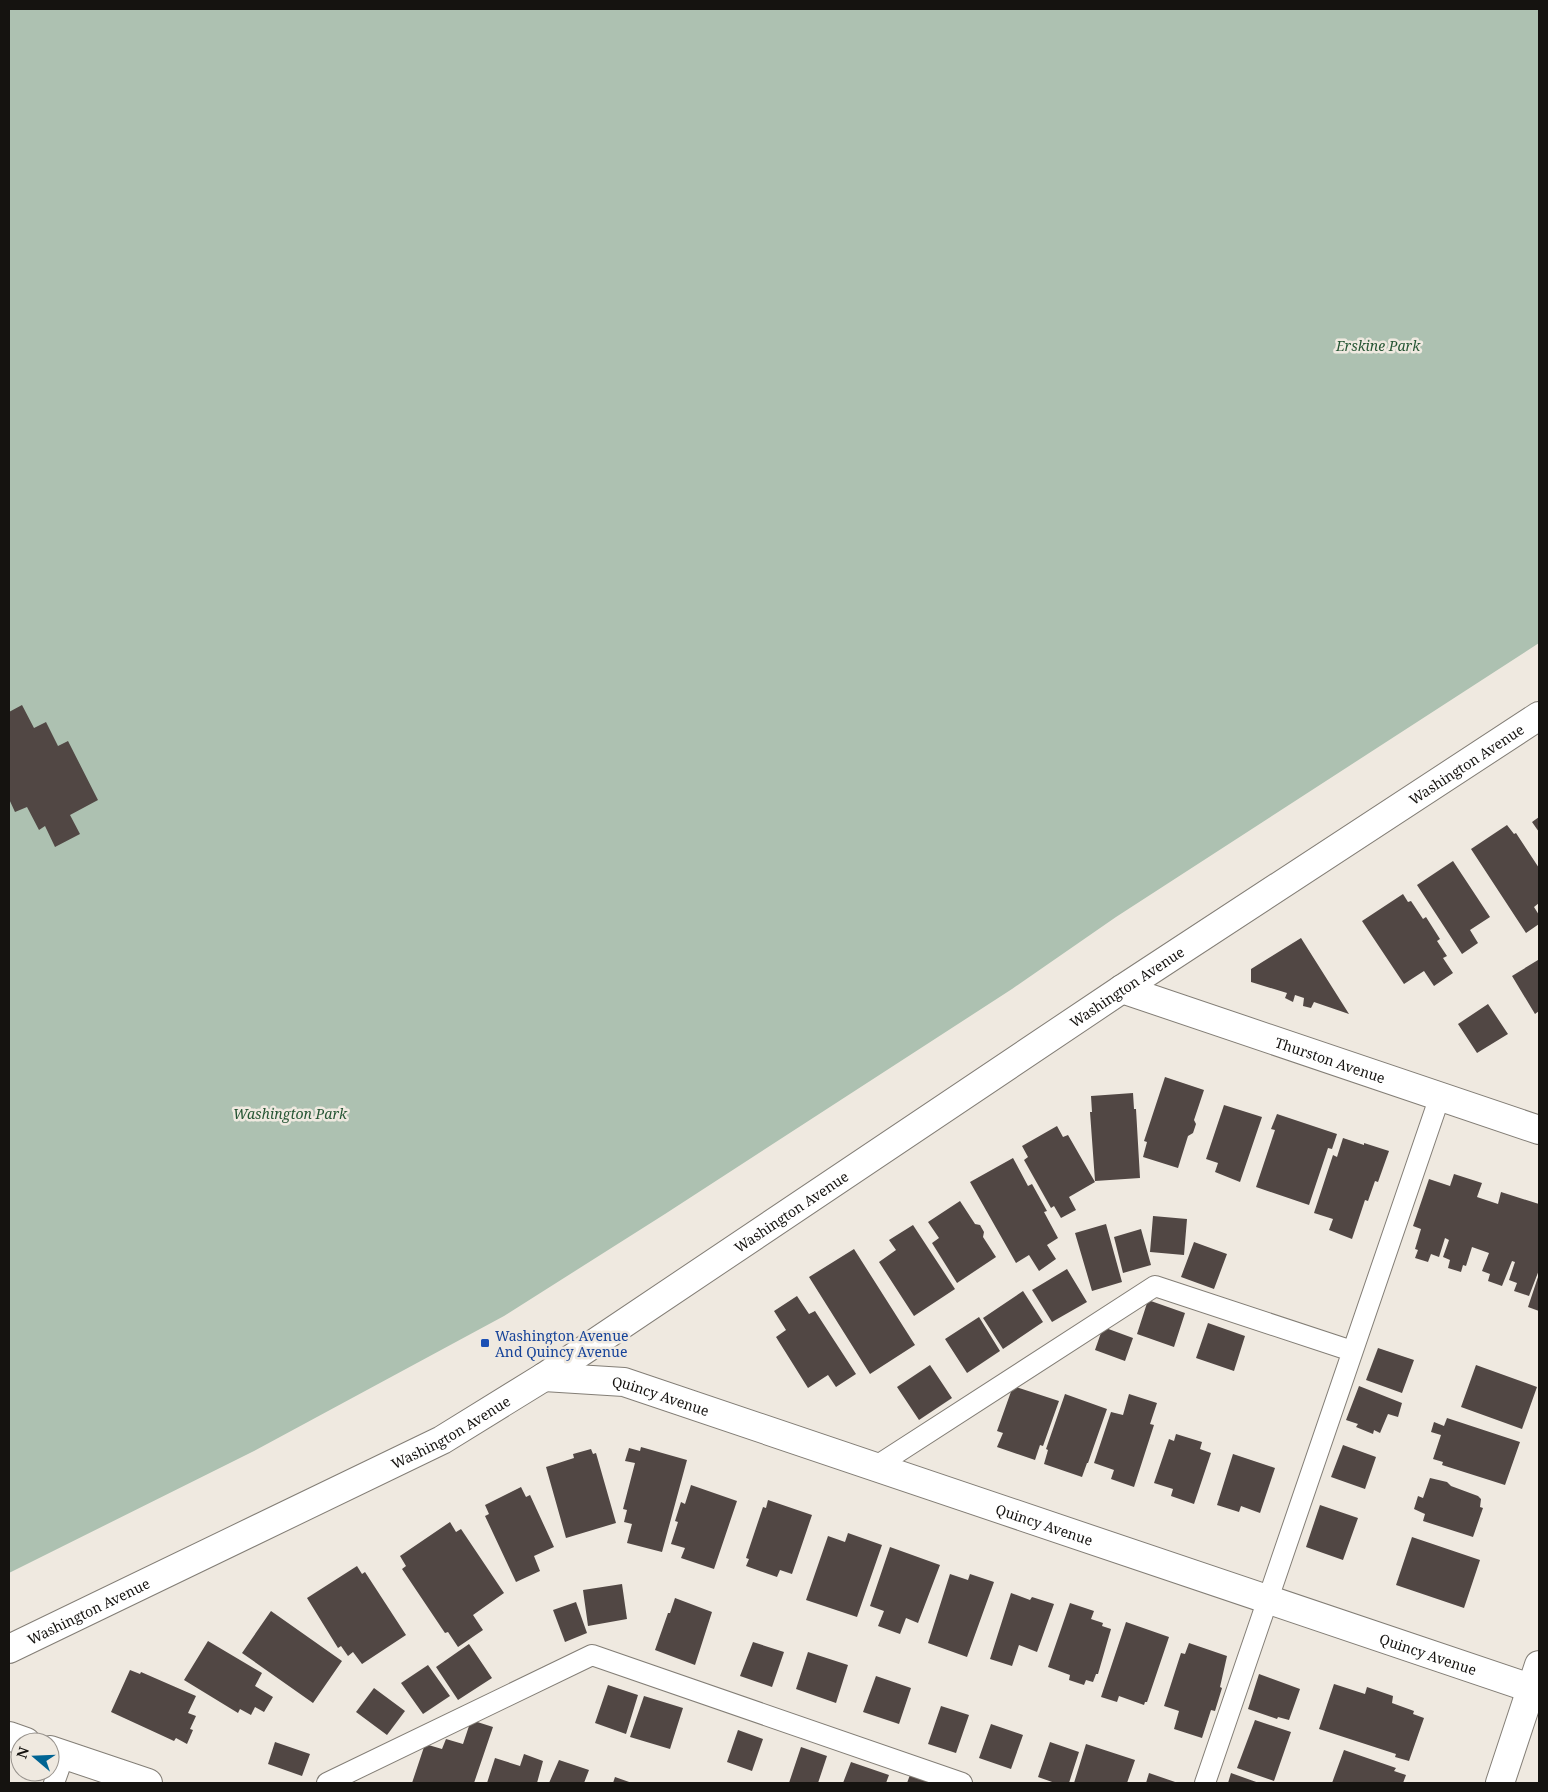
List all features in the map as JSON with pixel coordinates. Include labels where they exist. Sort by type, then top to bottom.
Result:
[{"type":"main road","name":"Washington Avenue","points":[[9,1649],[442,1440],[544,1377],[1122,989],[1539,716]]},
{"type":"main road","name":"Thurston Avenue","points":[[1122,989],[1539,1130]]},
{"type":"main road","name":"Quincy Avenue","points":[[544,1377],[624,1382],[1266,1599],[1537,1681]]},
{"type":"main road","points":[[1500,1783],[1537,1681]]},
{"type":"main road","points":[[60,1754],[148,1783]]},
{"type":"lane","points":[[1204,1783],[1440,1096]]},
{"type":"lane","points":[[875,1467],[1155,1286],[1352,1351]]},
{"type":"lane","points":[[327,1783],[592,1655],[962,1783]]},
{"type":"green space","points":[[9,9],[1539,9],[1539,643],[1116,917],[1012,989],[504,1316],[254,1451],[9,1573]]},
{"type":"building","points":[[22,705],[34,728],[46,722],[58,746],[68,741],[98,800],[70,815],[80,834],[55,847],[45,826],[39,830],[27,807],[15,812],[9,799],[9,712]]},
{"type":"building","points":[[1539,817],[1539,832],[1532,822]]},
{"type":"building","points":[[1507,825],[1514,834],[1516,833],[1539,868],[1539,903],[1534,907],[1539,915],[1539,924],[1526,933],[1471,849]]},
{"type":"building","points":[[1453,861],[1490,917],[1470,930],[1478,943],[1462,954],[1417,885]]},
{"type":"building","points":[[1403,894],[1408,902],[1411,901],[1423,919],[1426,917],[1440,939],[1437,941],[1447,956],[1443,958],[1453,973],[1434,986],[1424,971],[1404,984],[1362,921]]},
{"type":"building","points":[[1301,938],[1349,1014],[1314,1002],[1311,1008],[1303,1006],[1304,998],[1295,995],[1293,1002],[1285,998],[1287,993],[1251,982],[1251,969]]},
{"type":"building","points":[[1538,960],[1539,1011],[1535,1014],[1512,976]]},
{"type":"building","points":[[1488,1004],[1508,1034],[1477,1053],[1458,1024]]},
{"type":"building","points":[[1165,1077],[1204,1090],[1194,1120],[1196,1124],[1193,1133],[1188,1136],[1178,1168],[1143,1157],[1147,1142],[1144,1141]]},
{"type":"building","points":[[1133,1093],[1134,1109],[1136,1109],[1140,1178],[1095,1181],[1090,1112],[1092,1112],[1091,1096]]},
{"type":"building","points":[[1224,1105],[1262,1117],[1240,1182],[1215,1172],[1218,1163],[1206,1159]]},
{"type":"building","points":[[1277,1114],[1337,1134],[1332,1149],[1328,1148],[1309,1205],[1256,1187],[1275,1130],[1271,1129]]},
{"type":"building","points":[[1057,1126],[1063,1137],[1068,1135],[1095,1182],[1069,1197],[1076,1210],[1061,1218],[1054,1206],[1051,1208],[1024,1160],[1028,1157],[1022,1146]]},
{"type":"building","points":[[1343,1138],[1389,1151],[1378,1182],[1375,1181],[1368,1201],[1365,1200],[1352,1239],[1329,1230],[1333,1219],[1314,1213],[1333,1155],[1337,1157]]},
{"type":"building","points":[[1013,1158],[1028,1186],[1032,1184],[1047,1211],[1044,1212],[1058,1238],[1047,1245],[1056,1259],[1039,1271],[1029,1255],[1016,1263],[970,1182]]},
{"type":"building","points":[[1454,1174],[1482,1183],[1477,1197],[1498,1204],[1501,1192],[1539,1204],[1539,1270],[1529,1296],[1514,1291],[1517,1283],[1509,1280],[1515,1262],[1512,1261],[1502,1286],[1488,1281],[1490,1274],[1482,1271],[1489,1253],[1472,1247],[1466,1266],[1463,1265],[1461,1272],[1448,1268],[1450,1260],[1443,1257],[1449,1240],[1445,1238],[1439,1257],[1431,1254],[1428,1262],[1415,1258],[1418,1250],[1415,1249],[1421,1229],[1413,1226],[1429,1179],[1450,1186]]},
{"type":"building","points":[[960,1201],[975,1224],[980,1225],[984,1232],[983,1237],[996,1257],[957,1283],[932,1243],[939,1238],[928,1222]]},
{"type":"building","points":[[1153,1216],[1187,1219],[1184,1255],[1150,1252]]},
{"type":"building","points":[[1106,1224],[1122,1282],[1092,1291],[1075,1233]]},
{"type":"building","points":[[913,1225],[955,1289],[914,1316],[879,1262],[896,1250],[889,1240]]},
{"type":"building","points":[[1141,1229],[1151,1265],[1123,1273],[1114,1237]]},
{"type":"building","points":[[1194,1242],[1227,1254],[1214,1289],[1181,1277]]},
{"type":"building","points":[[854,1249],[915,1345],[870,1374],[809,1277]]},
{"type":"building","points":[[1067,1269],[1087,1302],[1052,1322],[1032,1290]]},
{"type":"building","points":[[1539,1274],[1539,1311],[1528,1307]]},
{"type":"building","points":[[1023,1291],[1043,1322],[1003,1349],[983,1318]]},
{"type":"building","points":[[797,1296],[809,1314],[815,1311],[856,1374],[836,1387],[828,1375],[808,1388],[776,1337],[786,1330],[774,1311]]},
{"type":"building","points":[[1148,1300],[1185,1313],[1174,1347],[1137,1334]]},
{"type":"building","points":[[979,1317],[1000,1351],[967,1373],[945,1339]]},
{"type":"building","points":[[1208,1323],[1245,1336],[1234,1371],[1196,1358]]},
{"type":"building","points":[[1103,1327],[1133,1338],[1125,1361],[1095,1350]]},
{"type":"building","points":[[1378,1348],[1414,1360],[1402,1393],[1366,1380]]},
{"type":"building","points":[[930,1365],[952,1398],[919,1420],[897,1387]]},
{"type":"building","points":[[1476,1365],[1537,1387],[1522,1429],[1461,1407]]},
{"type":"building","points":[[1013,1386],[1059,1401],[1043,1446],[1040,1445],[1035,1460],[997,1447],[1003,1433],[997,1431]]},
{"type":"building","points":[[1359,1386],[1402,1403],[1398,1417],[1388,1414],[1380,1433],[1374,1430],[1373,1434],[1356,1427],[1358,1424],[1346,1420]]},
{"type":"building","points":[[1065,1394],[1107,1409],[1082,1477],[1044,1464],[1048,1450],[1046,1449]]},
{"type":"building","points":[[1129,1394],[1157,1403],[1150,1424],[1154,1425],[1134,1487],[1111,1479],[1114,1470],[1094,1463],[1111,1412],[1123,1415]]},
{"type":"building","points":[[1447,1418],[1520,1442],[1505,1485],[1442,1465],[1443,1462],[1433,1459],[1441,1435],[1431,1432],[1434,1422],[1444,1426]]},
{"type":"building","points":[[1176,1434],[1202,1442],[1200,1449],[1211,1453],[1194,1504],[1171,1496],[1173,1489],[1154,1483],[1169,1439],[1174,1441]]},
{"type":"building","points":[[1343,1445],[1376,1457],[1365,1489],[1331,1477]]},
{"type":"building","points":[[641,1447],[687,1460],[662,1552],[627,1543],[632,1524],[624,1522],[627,1510],[623,1509],[635,1463],[625,1461],[629,1448],[640,1451]]},
{"type":"building","points":[[591,1449],[593,1454],[596,1453],[616,1523],[566,1538],[546,1467],[574,1458],[573,1454]]},
{"type":"building","points":[[1233,1454],[1275,1468],[1260,1513],[1241,1506],[1239,1512],[1217,1505]]},
{"type":"building","points":[[1430,1478],[1447,1482],[1451,1486],[1478,1496],[1481,1499],[1480,1507],[1483,1508],[1473,1537],[1423,1521],[1425,1514],[1414,1509],[1418,1496],[1423,1498]]},
{"type":"building","points":[[691,1485],[737,1501],[714,1569],[681,1558],[685,1548],[671,1544],[678,1522],[675,1521],[681,1502],[685,1504]]},
{"type":"building","points":[[521,1487],[526,1497],[530,1495],[554,1547],[534,1556],[540,1571],[516,1582],[485,1516],[489,1514],[485,1505]]},
{"type":"building","points":[[768,1500],[812,1515],[792,1574],[780,1570],[777,1577],[746,1566],[749,1559],[746,1558],[763,1507],[766,1508]]},
{"type":"building","points":[[1320,1505],[1358,1518],[1343,1560],[1306,1547]]},
{"type":"building","points":[[450,1522],[456,1532],[461,1529],[504,1593],[473,1615],[483,1630],[458,1647],[448,1632],[445,1633],[402,1569],[406,1566],[400,1556]]},
{"type":"building","points":[[848,1533],[882,1545],[857,1617],[806,1600],[828,1536],[845,1542]]},
{"type":"building","points":[[1412,1537],[1480,1560],[1464,1608],[1396,1585]]},
{"type":"building","points":[[890,1547],[940,1565],[918,1623],[906,1618],[900,1634],[878,1626],[884,1611],[870,1606]]},
{"type":"building","points":[[357,1566],[362,1574],[365,1572],[406,1635],[362,1664],[353,1652],[348,1656],[341,1646],[338,1648],[307,1598]]},
{"type":"building","points":[[950,1574],[968,1580],[970,1574],[994,1582],[967,1657],[928,1643]]},
{"type":"building","points":[[622,1584],[627,1619],[588,1626],[583,1590]]},
{"type":"building","points":[[1011,1593],[1030,1600],[1032,1597],[1054,1604],[1037,1652],[1019,1645],[1012,1666],[990,1659]]},
{"type":"building","points":[[675,1598],[712,1612],[695,1665],[655,1650]]},
{"type":"building","points":[[576,1602],[587,1633],[565,1642],[553,1610]]},
{"type":"building","points":[[1070,1603],[1094,1611],[1091,1619],[1103,1623],[1102,1626],[1111,1629],[1098,1674],[1096,1674],[1093,1682],[1086,1680],[1084,1685],[1069,1680],[1070,1675],[1048,1667]]},
{"type":"building","points":[[271,1611],[342,1661],[313,1703],[242,1653]]},
{"type":"building","points":[[1126,1622],[1169,1637],[1147,1702],[1144,1705],[1119,1696],[1117,1702],[1101,1697]]},
{"type":"building","points":[[208,1641],[262,1673],[255,1686],[273,1697],[264,1712],[255,1707],[251,1715],[240,1709],[238,1713],[184,1680]]},
{"type":"building","points":[[753,1642],[784,1652],[772,1687],[740,1676]]},
{"type":"building","points":[[1189,1643],[1227,1656],[1220,1687],[1222,1688],[1215,1711],[1211,1710],[1202,1738],[1174,1729],[1179,1711],[1164,1706],[1181,1653],[1185,1654]]},
{"type":"building","points":[[469,1644],[492,1678],[458,1700],[436,1667]]},
{"type":"building","points":[[808,1652],[848,1665],[836,1703],[796,1689]]},
{"type":"building","points":[[428,1665],[450,1696],[423,1714],[401,1683]]},
{"type":"building","points":[[130,1670],[140,1674],[141,1672],[196,1696],[188,1713],[196,1716],[190,1729],[193,1730],[187,1744],[176,1738],[174,1741],[111,1712]]},
{"type":"building","points":[[1259,1674],[1300,1689],[1289,1720],[1278,1717],[1277,1719],[1248,1709]]},
{"type":"building","points":[[876,1676],[911,1688],[899,1724],[863,1712]]},
{"type":"building","points":[[1334,1684],[1365,1694],[1367,1687],[1393,1696],[1392,1703],[1414,1711],[1413,1714],[1424,1718],[1409,1761],[1395,1757],[1396,1754],[1319,1729]]},
{"type":"building","points":[[608,1685],[638,1695],[626,1734],[595,1723]]},
{"type":"building","points":[[374,1688],[405,1711],[387,1735],[356,1712]]},
{"type":"building","points":[[644,1696],[683,1708],[670,1749],[630,1737]]},
{"type":"building","points":[[941,1706],[969,1715],[956,1753],[928,1744]]},
{"type":"building","points":[[471,1720],[493,1727],[474,1783],[412,1783],[425,1744],[442,1749],[446,1739],[463,1744]]},
{"type":"building","points":[[1255,1720],[1291,1732],[1274,1781],[1237,1768]]},
{"type":"building","points":[[991,1724],[1023,1735],[1011,1769],[979,1758]]},
{"type":"building","points":[[738,1730],[763,1739],[752,1771],[727,1762]]},
{"type":"building","points":[[275,1742],[310,1754],[302,1776],[268,1764]]},
{"type":"building","points":[[1050,1742],[1079,1752],[1069,1783],[1055,1783],[1038,1777]]},
{"type":"building","points":[[1086,1744],[1135,1760],[1127,1783],[1074,1783]]},
{"type":"building","points":[[801,1747],[827,1756],[818,1783],[789,1783]]},
{"type":"building","points":[[1344,1750],[1396,1768],[1394,1771],[1406,1775],[1403,1783],[1332,1783]]},
{"type":"building","points":[[524,1754],[543,1761],[537,1783],[487,1783],[495,1758],[520,1766]]},
{"type":"building","points":[[559,1760],[589,1770],[584,1783],[549,1783]]},
{"type":"building","points":[[851,1762],[889,1775],[886,1783],[843,1783]]},
{"type":"building","points":[[1149,1773],[1178,1783],[1146,1783]]},
{"type":"building","points":[[1231,1773],[1259,1783],[1228,1783]]},
{"type":"building","points":[[910,1775],[935,1783],[907,1783]]},
{"type":"building","points":[[615,1777],[632,1783],[613,1783]]},
{"type":"place","name":"Washington Avenue And Quincy Avenue","points":[[485,1343]]},
{"type":"park label","name":"Erskine Park","points":[[1378,345]]},
{"type":"park label","name":"Washington Park","points":[[290,1113]]}]
